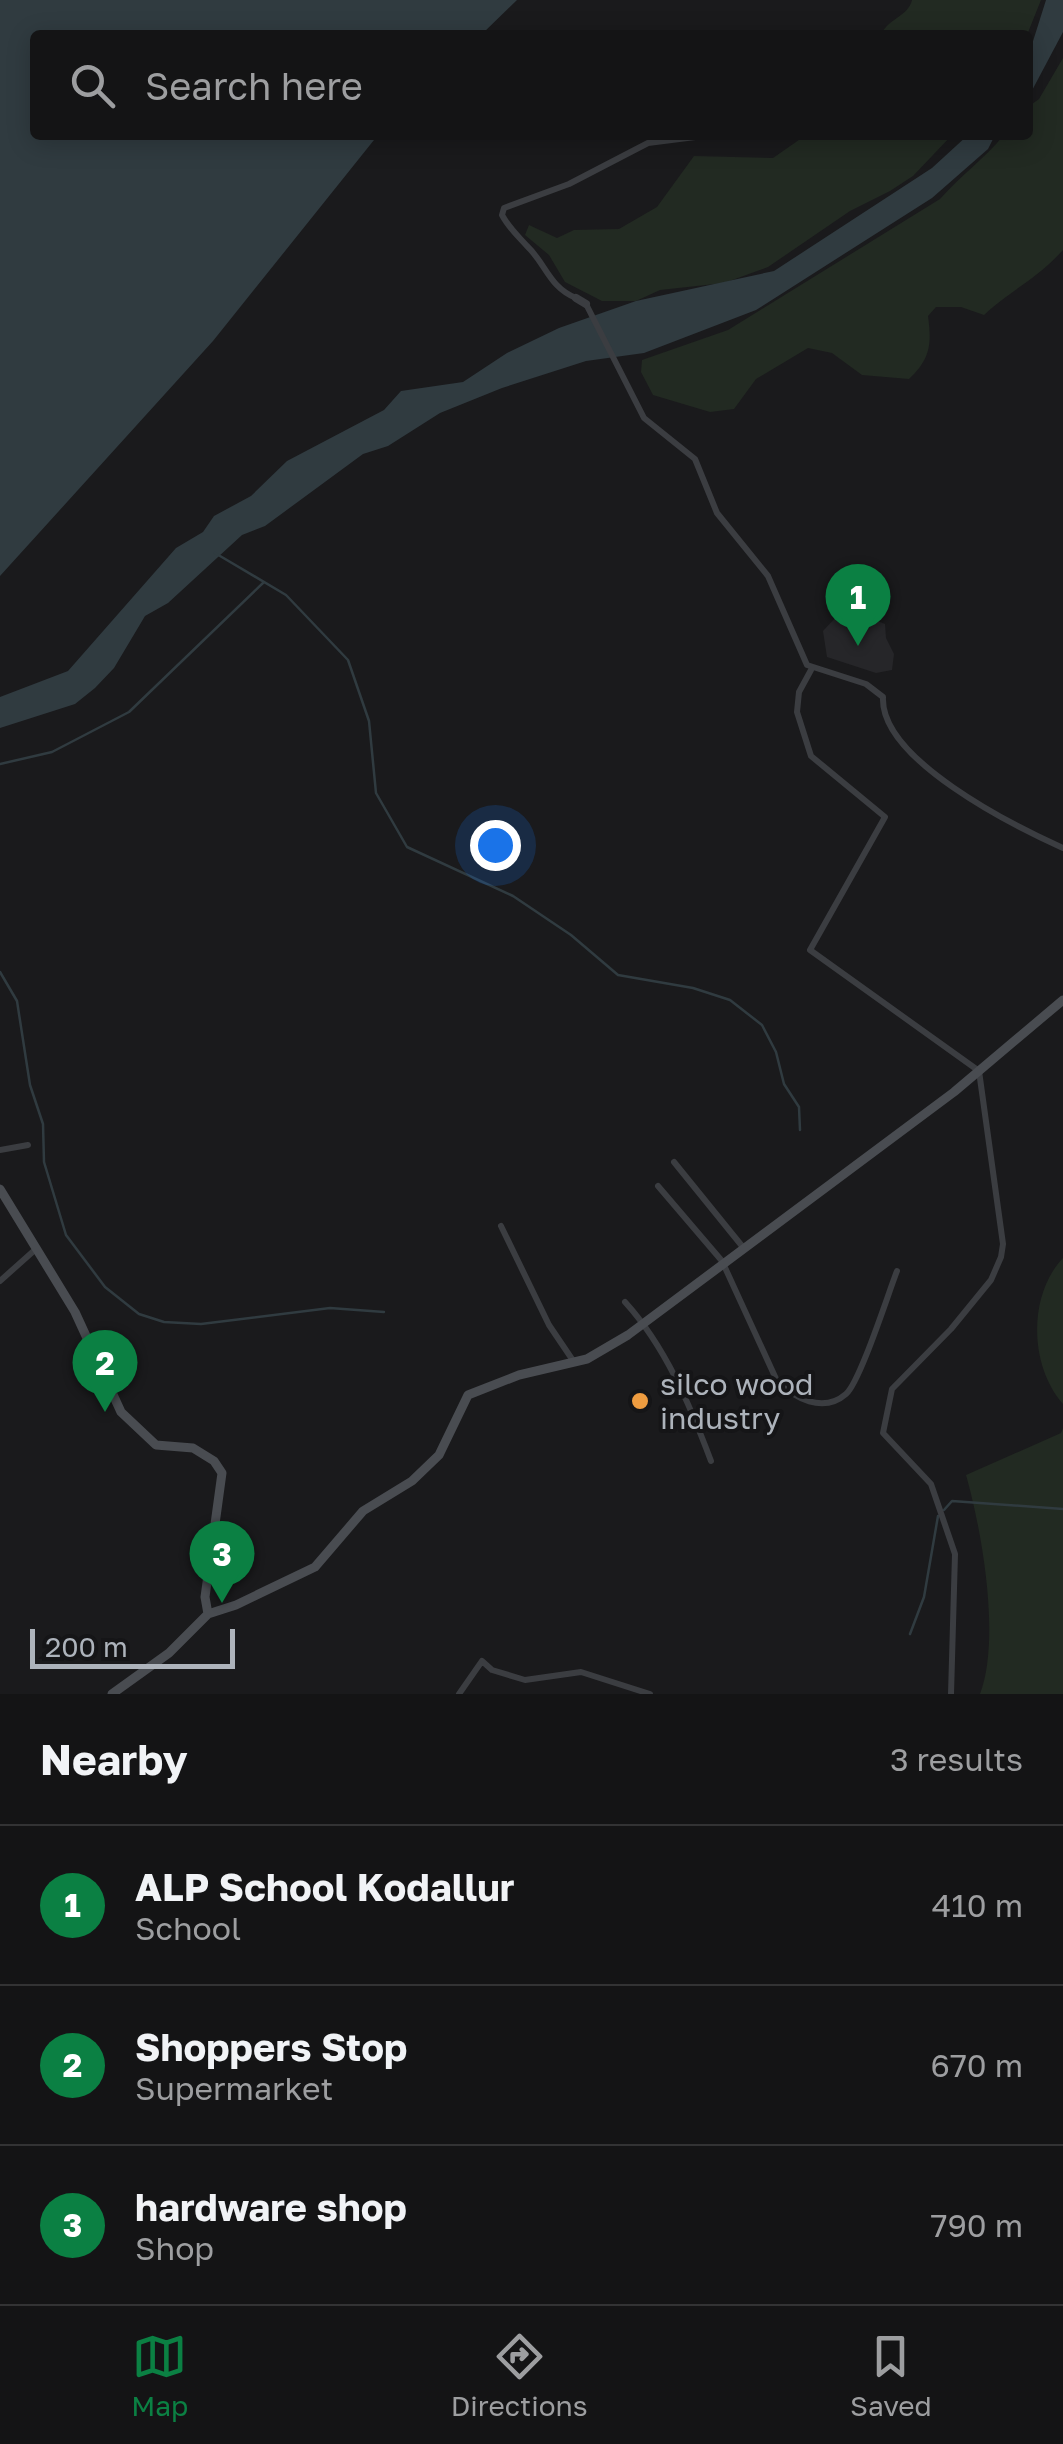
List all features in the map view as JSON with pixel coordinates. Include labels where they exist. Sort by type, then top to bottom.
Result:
[{"type":"main road","points":[[112,1694],[169,1653],[208,1614],[250,1600],[314,1566],[362,1512],[412,1481],[440,1455],[458,1409],[477,1388],[597,1355],[980,1070],[1063,1000]]},
{"type":"main road","points":[[0,1189],[75,1312],[121,1412],[156,1445],[194,1448],[214,1461],[222,1473],[205,1597],[208,1614]]},
{"type":"street","points":[[672,140],[648,143],[569,184],[504,208],[502,215],[510,231],[528,246],[544,272],[586,304],[644,418],[695,459],[716,513],[768,576],[811,670]]},
{"type":"street","points":[[811,670],[866,684],[883,697],[882,715],[892,733],[922,764],[1000,817],[1063,848]]},
{"type":"street","points":[[811,670],[799,692],[796,712],[811,756],[886,817],[810,950],[980,1070],[1000,1258],[991,1280],[892,1389],[883,1433],[930,1484],[954,1554],[951,1694]]},
{"type":"street","points":[[0,1150],[28,1145]]},
{"type":"street","points":[[674,1162],[742,1246]]},
{"type":"street","points":[[658,1186],[722,1261],[776,1381],[791,1395],[810,1402],[836,1400],[853,1386],[897,1271]]},
{"type":"street","points":[[501,1226],[550,1326],[574,1362]]},
{"type":"street","points":[[0,1281],[38,1247]]},
{"type":"street","points":[[624,1302],[644,1323],[676,1380],[711,1461]]},
{"type":"street","points":[[459,1694],[482,1661],[492,1670],[525,1680],[581,1672],[650,1694]]},
{"type":"shaded area","points":[[0,0],[517,0],[486,30],[30,30],[30,140],[374,140],[213,341],[0,576]]},
{"type":"shaded area","points":[[912,0],[1041,0],[1029,30],[884,30]]},
{"type":"shaded area","points":[[1046,0],[1063,0],[1063,32],[1033,89],[1033,41]]},
{"type":"shaded area","points":[[1063,58],[1063,250],[984,315],[961,307],[936,307],[928,316],[930,335],[925,358],[909,379],[862,375],[832,353],[808,348],[756,379],[734,409],[710,412],[653,395],[641,372],[642,360],[728,330],[940,199],[999,140],[1033,140],[1033,103]]},
{"type":"shaded area","points":[[799,140],[947,140],[913,176],[890,191],[850,211],[768,267],[724,283],[660,290],[636,301],[602,301],[565,282],[549,255],[525,235],[529,225],[557,238],[574,230],[619,229],[657,207],[694,156],[773,158]]},
{"type":"shaded area","points":[[963,140],[992,140],[988,149],[932,198],[756,310],[644,353],[586,361],[502,388],[440,413],[388,446],[363,454],[265,526],[242,535],[168,603],[145,616],[114,668],[75,704],[0,728],[0,697],[68,671],[176,548],[203,532],[214,516],[251,496],[287,461],[384,410],[401,391],[463,382],[507,353],[559,328],[636,301],[774,271],[932,168]]},
{"type":"shaded area","points":[[839,614],[861,614],[885,624],[886,638],[894,654],[892,670],[876,673],[827,657],[823,631]]},
{"type":"shaded area","points":[[1063,1258],[1063,1404],[1044,1370],[1037,1330],[1043,1291]]},
{"type":"shaded area","points":[[1063,1428],[1063,1694],[980,1694],[986,1671],[989,1615],[983,1554],[966,1475],[1061,1433]]},
{"type":"waterway","points":[[215,553],[286,595],[348,660],[369,721],[376,793],[407,847],[513,896],[571,935],[618,975],[693,988],[730,1000],[762,1025],[776,1052],[784,1084],[799,1107],[800,1130]]},
{"type":"waterway","points":[[0,764],[52,752],[129,712],[264,582]]},
{"type":"waterway","points":[[0,972],[17,1001],[30,1085],[43,1124],[44,1162],[66,1235],[105,1287],[139,1314],[164,1322],[201,1324],[330,1308],[384,1312]]},
{"type":"waterway","points":[[944,1510],[952,1501],[1063,1509]]},
{"type":"waterway","points":[[910,1634],[924,1597],[938,1516]]},
{"type":"place","name":"ALP School Kodallur","points":[[858,646]]},
{"type":"place","name":"silco wood industry","points":[[640,1401]]},
{"type":"place","name":"Shoppers Stop","points":[[105,1412]]},
{"type":"place","name":"hardware shop","points":[[222,1603]]}]
